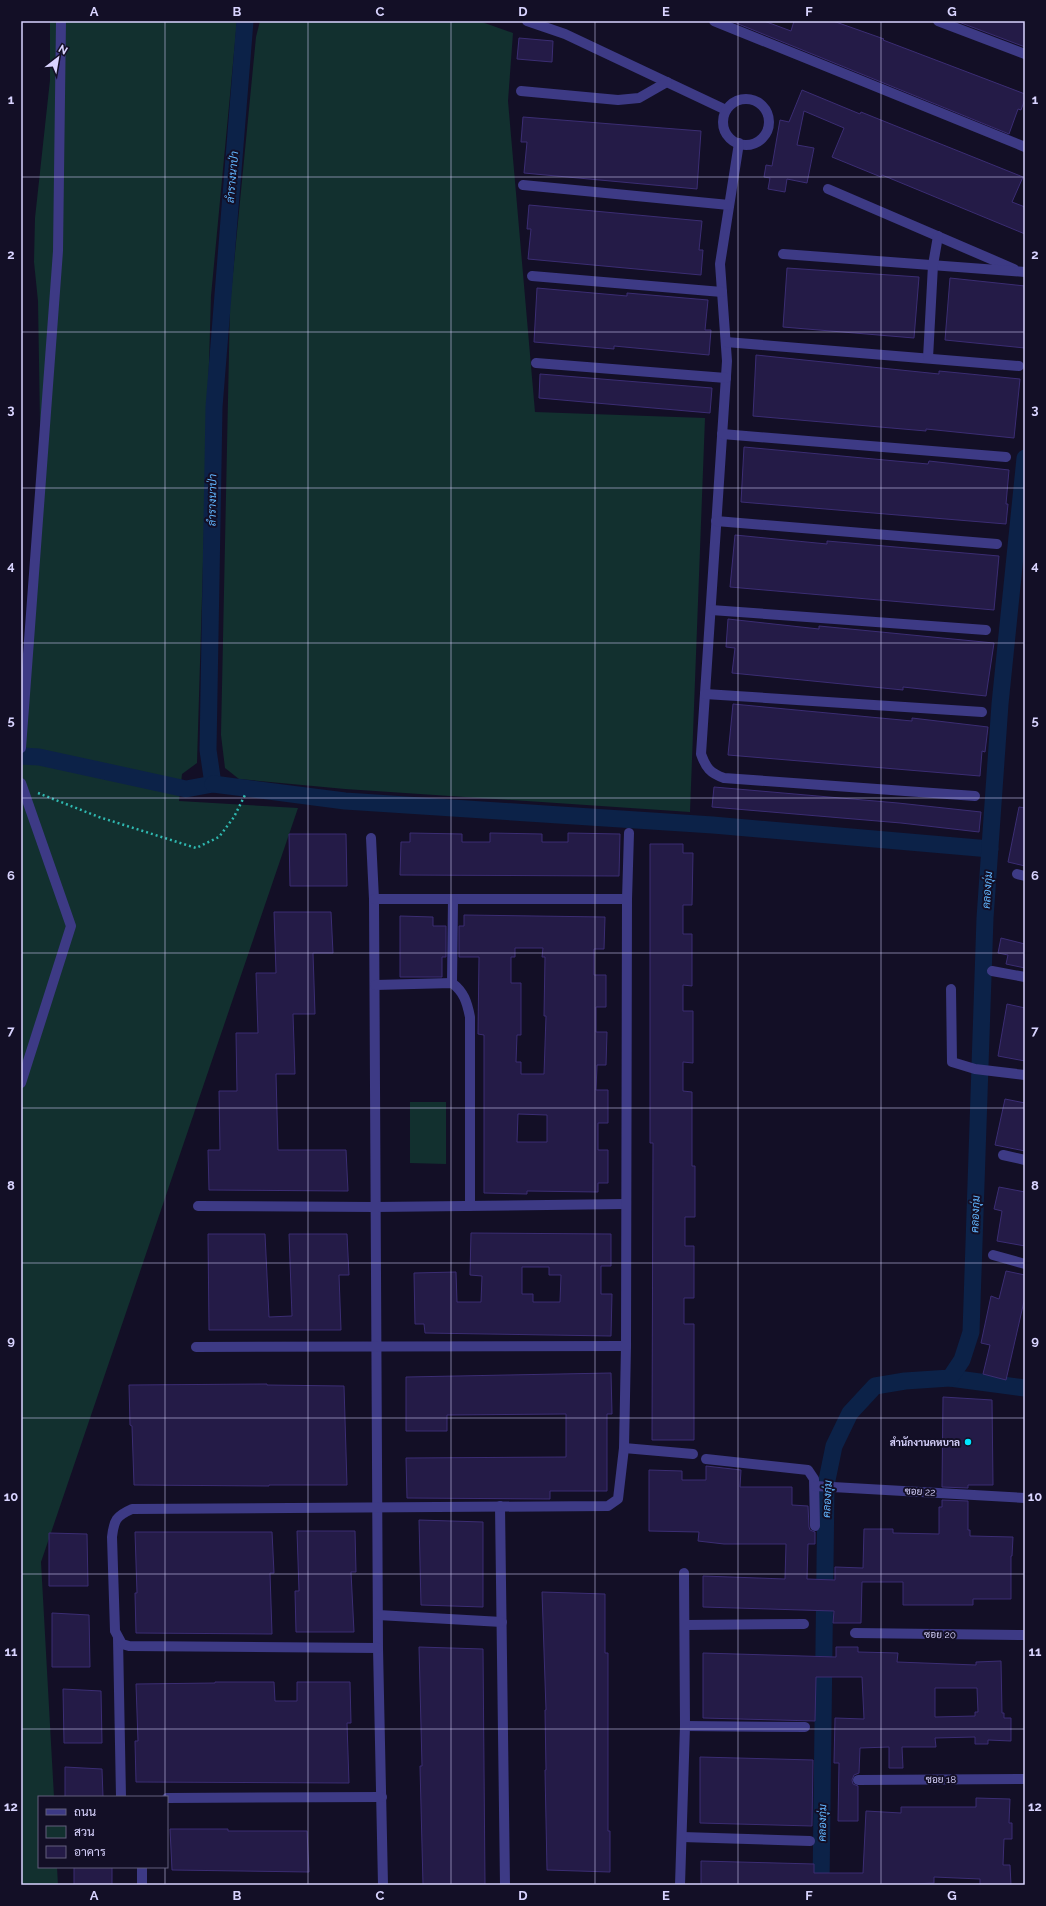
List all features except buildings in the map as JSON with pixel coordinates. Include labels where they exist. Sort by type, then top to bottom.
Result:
[{"type":"street","points":[[21,748],[58,251],[61,21]]},
{"type":"street","points":[[527,21],[565,34],[726,110]]},
{"type":"street","points":[[714,21],[1025,147]]},
{"type":"street","points":[[938,21],[1025,54]]},
{"type":"street","points":[[521,91],[618,100],[639,98],[667,82]]},
{"type":"street","points":[[742,99],[757,101],[767,112],[769,120],[766,134],[754,143],[739,143],[733,140],[724,128],[726,110],[734,102],[742,99]]},
{"type":"street","points":[[739,143],[739,156],[729,205],[720,264],[726,342],[726,378],[701,754],[706,767],[714,775],[724,778],[975,796]]},
{"type":"street","points":[[523,185],[729,205]]},
{"type":"street","points":[[828,189],[1023,272]]},
{"type":"street","points":[[928,358],[933,265],[938,236]]},
{"type":"street","points":[[783,254],[1023,272]]},
{"type":"street","points":[[532,276],[722,292]]},
{"type":"street","points":[[726,342],[1019,366]]},
{"type":"street","points":[[536,363],[726,378]]},
{"type":"street","points":[[722,434],[1006,457]]},
{"type":"street","points":[[716,521],[997,544]]},
{"type":"street","points":[[711,610],[986,630]]},
{"type":"street","points":[[705,694],[982,712]]},
{"type":"street","points":[[21,1083],[71,926],[22,785]]},
{"type":"street","points":[[378,1648],[129,1646],[122,1644],[115,1631],[112,1537],[113,1525],[119,1515],[132,1509],[608,1506],[618,1499],[624,1448],[626,1346],[627,899],[629,833]]},
{"type":"street","points":[[371,838],[374,899],[375,985],[378,1648],[383,1885]]},
{"type":"street","points":[[374,899],[627,899]]},
{"type":"street","points":[[452,983],[453,899]]},
{"type":"street","points":[[992,971],[1025,977]]},
{"type":"street","points":[[375,985],[452,983],[461,990],[467,1000],[470,1017],[470,1206]]},
{"type":"street","points":[[951,989],[952,1062],[980,1070],[1025,1074]]},
{"type":"street","points":[[1003,1155],[1025,1160]]},
{"type":"street","points":[[198,1206],[375,1207],[626,1204]]},
{"type":"street","points":[[993,1255],[1025,1264]]},
{"type":"street","points":[[196,1347],[626,1346]]},
{"type":"street","points":[[624,1448],[693,1454]]},
{"type":"street","points":[[706,1459],[808,1470],[814,1479],[816,1486],[815,1526]]},
{"type":"street","name":"ซอย 22","points":[[816,1486],[1025,1498]]},
{"type":"street","points":[[500,1506],[505,1885]]},
{"type":"street","points":[[680,1885],[685,1726],[686,1625],[684,1573]]},
{"type":"street","points":[[378,1616],[502,1622]]},
{"type":"street","points":[[686,1625],[804,1624]]},
{"type":"street","name":"ซอย 20","points":[[855,1633],[1025,1635]]},
{"type":"street","points":[[118,1638],[121,1796]]},
{"type":"street","points":[[685,1726],[805,1727]]},
{"type":"street","name":"ซอย 18","points":[[858,1780],[1025,1779]]},
{"type":"street","points":[[168,1798],[382,1797]]},
{"type":"street","points":[[682,1836],[810,1840]]},
{"type":"street","points":[[142,1868],[142,1885]]},
{"type":"path","points":[[22,785],[99,818],[196,848],[218,837],[234,817],[246,793]]},
{"type":"green space","points":[[50,21],[237,21],[211,296],[197,763],[182,774],[179,801],[298,808],[41,1562],[54,1796],[38,1796],[38,1868],[57,1868],[58,1885],[21,1885],[21,710],[41,483],[38,301],[34,262],[35,218],[50,80]]},
{"type":"green space","points":[[260,21],[479,21],[513,33],[508,101],[535,412],[705,418],[690,812],[345,789],[239,779],[225,768],[221,735],[230,304],[256,37]]},
{"type":"green space","points":[[410,1102],[446,1102],[446,1164],[410,1163]]},
{"type":"waterway","name":"ลำรางนาป่า","points":[[21,756],[39,757],[186,789],[213,784],[208,750],[214,407],[245,21]]},
{"type":"waterway","name":"คลองกุ่ม","points":[[821,1885],[826,1485],[834,1446],[850,1413],[875,1386],[905,1381],[950,1378],[962,1360],[971,1332],[985,918],[1000,704],[1025,458]]},
{"type":"waterway","points":[[213,784],[345,801],[713,825],[990,849]]},
{"type":"waterway","points":[[950,1378],[1025,1388]]},
{"type":"place","name":"สำนักงานคหบาล","points":[[968,1442]]}]
